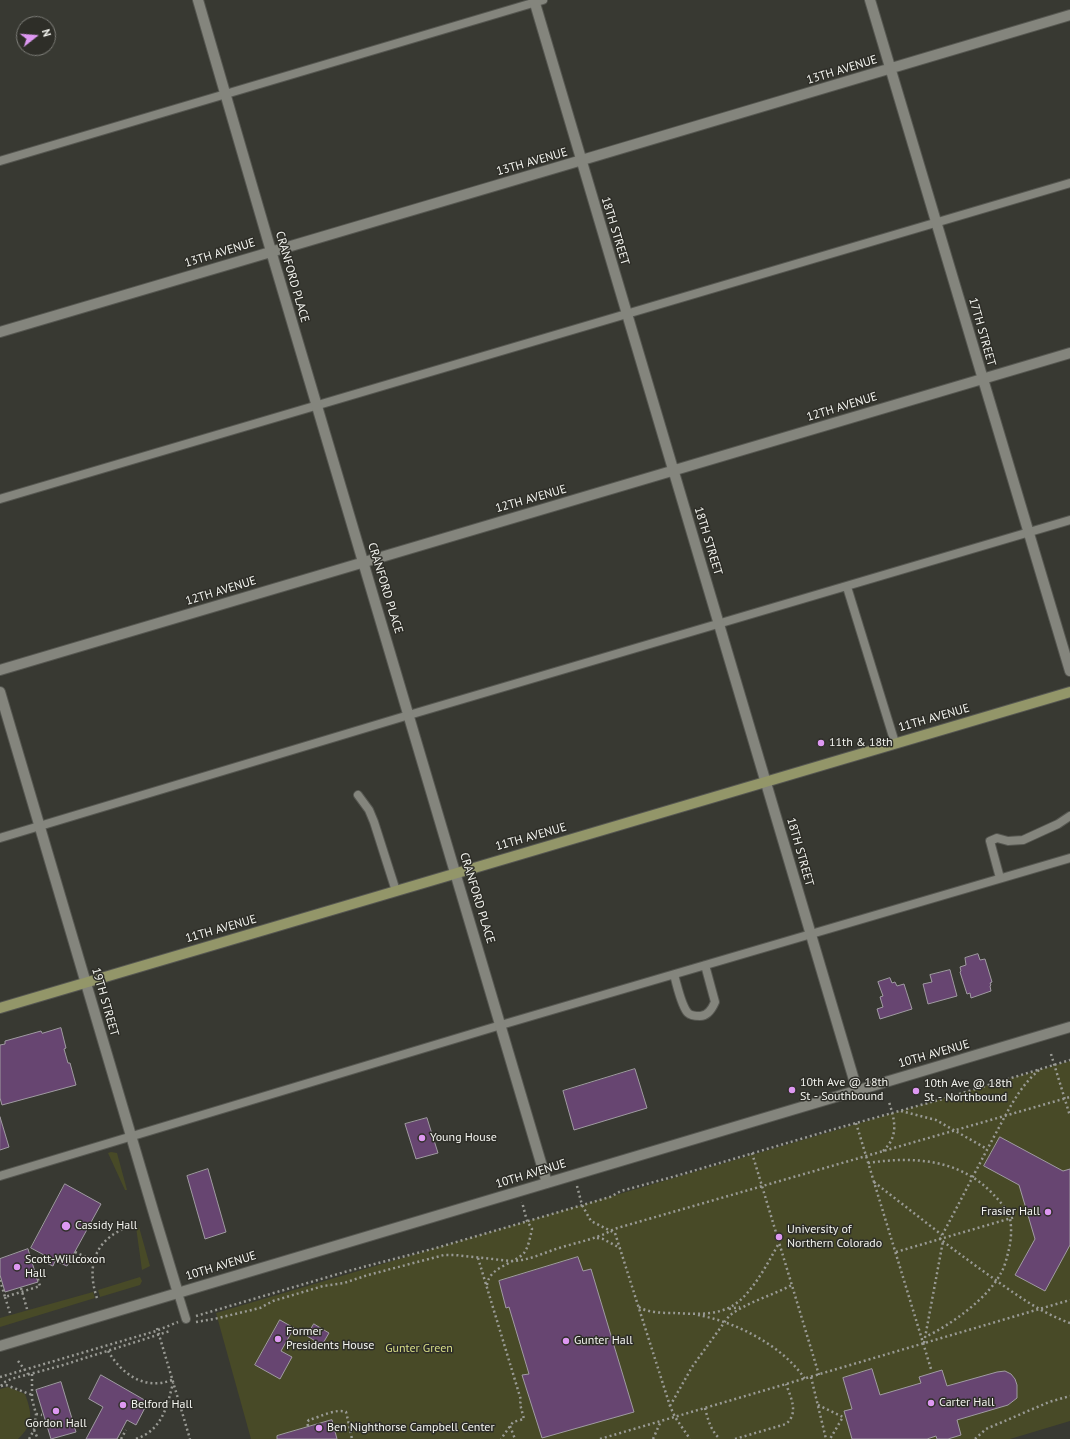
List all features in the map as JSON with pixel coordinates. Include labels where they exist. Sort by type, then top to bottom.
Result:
[{"type":"main road","name":"11TH AVENUE","points":[[0,1008],[1070,692]]},
{"type":"street","name":"CRANFORD PLACE","points":[[198,0],[547,1183]]},
{"type":"street","name":"17TH STREET","points":[[870,0],[982,380],[1070,671]]},
{"type":"street","name":"18TH STREET","points":[[537,1],[581,161],[857,1090]]},
{"type":"street","name":"13TH AVENUE","points":[[0,332],[1070,15]]},
{"type":"street","name":"12TH AVENUE","points":[[0,670],[1070,353]]},
{"type":"street","name":"19TH STREET","points":[[0,692],[86,982],[130,1137],[178,1293]]},
{"type":"street","name":"10TH AVENUE","points":[[0,1346],[1070,1027]]},
{"type":"lane","points":[[0,161],[537,1]]},
{"type":"lane","points":[[0,499],[1070,183]]},
{"type":"lane","points":[[0,838],[409,715],[1070,520]]},
{"type":"lane","points":[[847,587],[895,743]]},
{"type":"lane","points":[[358,795],[369,810],[374,822],[396,891]]},
{"type":"lane","points":[[1000,878],[990,841],[997,838],[1008,841],[1023,840],[1058,824],[1070,816]]},
{"type":"lane","points":[[0,1176],[501,1025],[1070,858]]},
{"type":"lane","points":[[674,974],[687,1012],[693,1016],[702,1016],[711,1011],[715,1002],[705,965]]},
{"type":"lane","name":"19TH STREET","points":[[178,1293],[190,1321]]},
{"type":"path","points":[[1052,1054],[1070,1116]]},
{"type":"path","points":[[0,1377],[158,1329],[190,1321],[276,1292],[436,1248],[582,1205],[610,1196],[621,1190],[900,1111],[1070,1060]]},
{"type":"path","points":[[924,1344],[942,1235],[987,1149],[1022,1087],[1040,1069]]},
{"type":"path","points":[[190,1321],[221,1317],[260,1308],[273,1301],[323,1286],[344,1283],[368,1275],[444,1255],[511,1261],[531,1258],[558,1248],[594,1238],[613,1230],[1070,1097]]},
{"type":"path","points":[[882,1152],[889,1146],[895,1130],[893,1113],[889,1102]]},
{"type":"path","points":[[900,1111],[936,1120],[987,1149]]},
{"type":"path","points":[[856,1123],[931,1369]]},
{"type":"path","points":[[752,1153],[819,1375]]},
{"type":"path","points":[[868,1163],[905,1159],[944,1165],[979,1181],[998,1200],[1010,1219],[1010,1244],[1002,1272],[990,1288],[957,1318],[942,1329],[925,1337]]},
{"type":"path","points":[[874,1182],[942,1235]]},
{"type":"path","points":[[576,1185],[582,1205],[591,1221],[613,1230],[615,1233],[670,1406],[675,1417],[690,1439]]},
{"type":"path","points":[[487,1289],[487,1282],[491,1276],[499,1268],[517,1258],[524,1252],[529,1241],[532,1229],[527,1221],[522,1201]]},
{"type":"path","points":[[896,1252],[942,1240],[1015,1217]]},
{"type":"path","points":[[97,1298],[92,1281],[92,1270],[101,1245],[109,1236],[117,1231],[134,1225]]},
{"type":"path","points":[[594,1238],[604,1239],[620,1248]]},
{"type":"path","points":[[942,1240],[996,1280],[1040,1309],[1070,1323]]},
{"type":"path","points":[[670,1406],[692,1367],[724,1322],[762,1273],[779,1242]]},
{"type":"path","points":[[75,1252],[94,1261]]},
{"type":"path","points":[[478,1258],[521,1400],[520,1404],[524,1419],[513,1422],[501,1439]]},
{"type":"path","points":[[5,1297],[21,1290],[40,1286],[37,1276]]},
{"type":"path","points":[[0,1280],[10,1313]]},
{"type":"path","points":[[637,1305],[640,1308],[647,1310],[703,1314],[744,1306],[792,1285]]},
{"type":"path","points":[[21,1290],[27,1308]]},
{"type":"path","points":[[600,1439],[1070,1300]]},
{"type":"path","points":[[725,1310],[740,1301]]},
{"type":"path","points":[[729,1316],[744,1306]]},
{"type":"path","points":[[692,1314],[708,1317],[741,1328],[759,1338],[794,1365],[805,1379]]},
{"type":"path","points":[[158,1329],[190,1439]]},
{"type":"path","points":[[0,1387],[3,1383],[10,1379],[108,1351],[170,1331]]},
{"type":"path","points":[[108,1351],[122,1370],[134,1378],[157,1384],[172,1381]]},
{"type":"path","points":[[18,1361],[28,1374]]},
{"type":"path","points":[[29,1439],[34,1430],[36,1414],[32,1395],[32,1373]]},
{"type":"path","points":[[811,1377],[826,1439]]},
{"type":"path","points":[[136,1439],[148,1434],[158,1424],[168,1402],[172,1381]]},
{"type":"path","points":[[735,1439],[786,1424],[790,1420],[794,1409],[786,1384]]},
{"type":"path","points":[[0,1387],[6,1385],[32,1395]]},
{"type":"path","points":[[975,1439],[986,1429],[1049,1402],[1070,1396]]},
{"type":"path","points":[[818,1405],[843,1417],[830,1439]]},
{"type":"path","points":[[705,1408],[710,1425],[714,1433],[720,1439]]},
{"type":"path","points":[[308,1426],[307,1422],[309,1420],[334,1412],[344,1411],[348,1416],[352,1439]]},
{"type":"path","points":[[36,1414],[42,1415]]},
{"type":"path","points":[[653,1439],[662,1421]]},
{"type":"path","points":[[510,1426],[515,1439]]},
{"type":"path","points":[[34,1430],[38,1439]]},
{"type":"path","points":[[121,1439],[126,1430]]},
{"type":"green space","name":"University of Northern Colorado","points":[[1070,1061],[1070,1421],[1010,1439],[251,1439],[216,1313]]},
{"type":"green space","points":[[108,1153],[117,1153],[127,1190],[125,1190]]},
{"type":"green space","points":[[136,1227],[139,1227],[150,1266],[142,1270]]},
{"type":"green space","points":[[140,1277],[142,1281],[140,1285],[100,1297],[98,1290]]},
{"type":"green space","points":[[93,1292],[95,1298],[0,1327],[0,1318]]},
{"type":"green space","points":[[8,1387],[25,1394],[29,1407],[29,1423],[23,1434],[18,1439],[0,1439],[0,1389]]},
{"type":"building","points":[[978,954],[980,960],[985,959],[992,982],[990,983],[991,991],[971,998],[970,993],[967,994],[960,972],[960,967],[966,965],[965,958]]},
{"type":"building","points":[[950,970],[957,996],[928,1004],[923,984],[932,982],[930,975]]},
{"type":"building","points":[[890,978],[892,983],[895,982],[897,986],[904,984],[912,1009],[880,1019],[877,1009],[883,1007],[880,997],[883,996],[878,982]]},
{"type":"building","points":[[61,1028],[66,1048],[64,1049],[68,1063],[70,1063],[76,1085],[2,1105],[0,1098],[0,1045],[5,1044],[5,1041],[41,1031],[42,1033]]},
{"type":"building","points":[[635,1069],[647,1108],[574,1130],[563,1091]]},
{"type":"building","points":[[0,1117],[9,1147],[0,1150]]},
{"type":"building","name":"Young House","points":[[427,1118],[438,1153],[416,1159],[405,1124]]},
{"type":"building","name":"Frasier Hall","points":[[1000,1137],[1063,1171],[1070,1169],[1070,1245],[1045,1291],[1015,1275],[1035,1239],[1019,1185],[984,1166]]},
{"type":"building","points":[[208,1169],[226,1232],[205,1239],[187,1176]]},
{"type":"building","name":"Cassidy Hall","points":[[65,1184],[101,1204],[67,1266],[55,1261],[53,1266],[42,1261],[44,1255],[31,1248]]},
{"type":"building","name":"Scott-Willcoxon Hall","points":[[28,1249],[38,1282],[5,1292],[0,1275],[0,1259]]},
{"type":"building","name":"Gunter Hall","points":[[578,1257],[583,1271],[591,1269],[634,1412],[542,1438],[522,1375],[529,1374],[509,1307],[506,1308],[499,1281]]},
{"type":"building","name":"Former Presidents House","points":[[280,1320],[294,1328],[281,1351],[292,1357],[280,1379],[255,1365]]},
{"type":"building","points":[[314,1324],[329,1333],[322,1345],[307,1336]]},
{"type":"building","name":"Carter Hall","points":[[872,1369],[880,1395],[921,1383],[919,1377],[942,1370],[947,1386],[1005,1371],[1011,1374],[1015,1379],[1017,1385],[1017,1398],[1008,1405],[957,1420],[961,1435],[948,1439],[937,1439],[936,1436],[927,1439],[852,1439],[844,1411],[852,1409],[843,1378]]},
{"type":"building","name":"Belford Hall","points":[[101,1375],[148,1402],[136,1425],[127,1420],[117,1439],[86,1439],[103,1407],[89,1399]]},
{"type":"building","name":"Gordon Hall","points":[[61,1382],[76,1432],[51,1439],[36,1390]]},
{"type":"building","name":"Ben Nighthorse Campbell Center","points":[[332,1420],[337,1439],[277,1439],[277,1436]]},
{"type":"place","name":"11th & 18th","points":[[821,743]]},
{"type":"place","name":"10th Ave @ 18th St - Southbound","points":[[792,1090]]},
{"type":"place","name":"10th Ave @ 18th St - Northbound","points":[[916,1091]]},
{"type":"place","name":"Young House","points":[[422,1138]]},
{"type":"place","name":"Frasier Hall","points":[[1048,1212]]},
{"type":"place","name":"Cassidy Hall","points":[[66,1226]]},
{"type":"place","name":"University of Northern Colorado","points":[[779,1237]]},
{"type":"place","name":"Scott-Willcoxon Hall","points":[[17,1267]]},
{"type":"place","name":"Former Presidents House","points":[[278,1339]]},
{"type":"place","name":"Gunter Hall","points":[[566,1341]]},
{"type":"place","name":"Carter Hall","points":[[931,1403]]},
{"type":"place","name":"Belford Hall","points":[[123,1405]]},
{"type":"place","name":"Gordon Hall","points":[[56,1411]]},
{"type":"place","name":"Ben Nighthorse Campbell Center","points":[[319,1428]]},
{"type":"park label","name":"Gunter Green","points":[[419,1349]]}]
